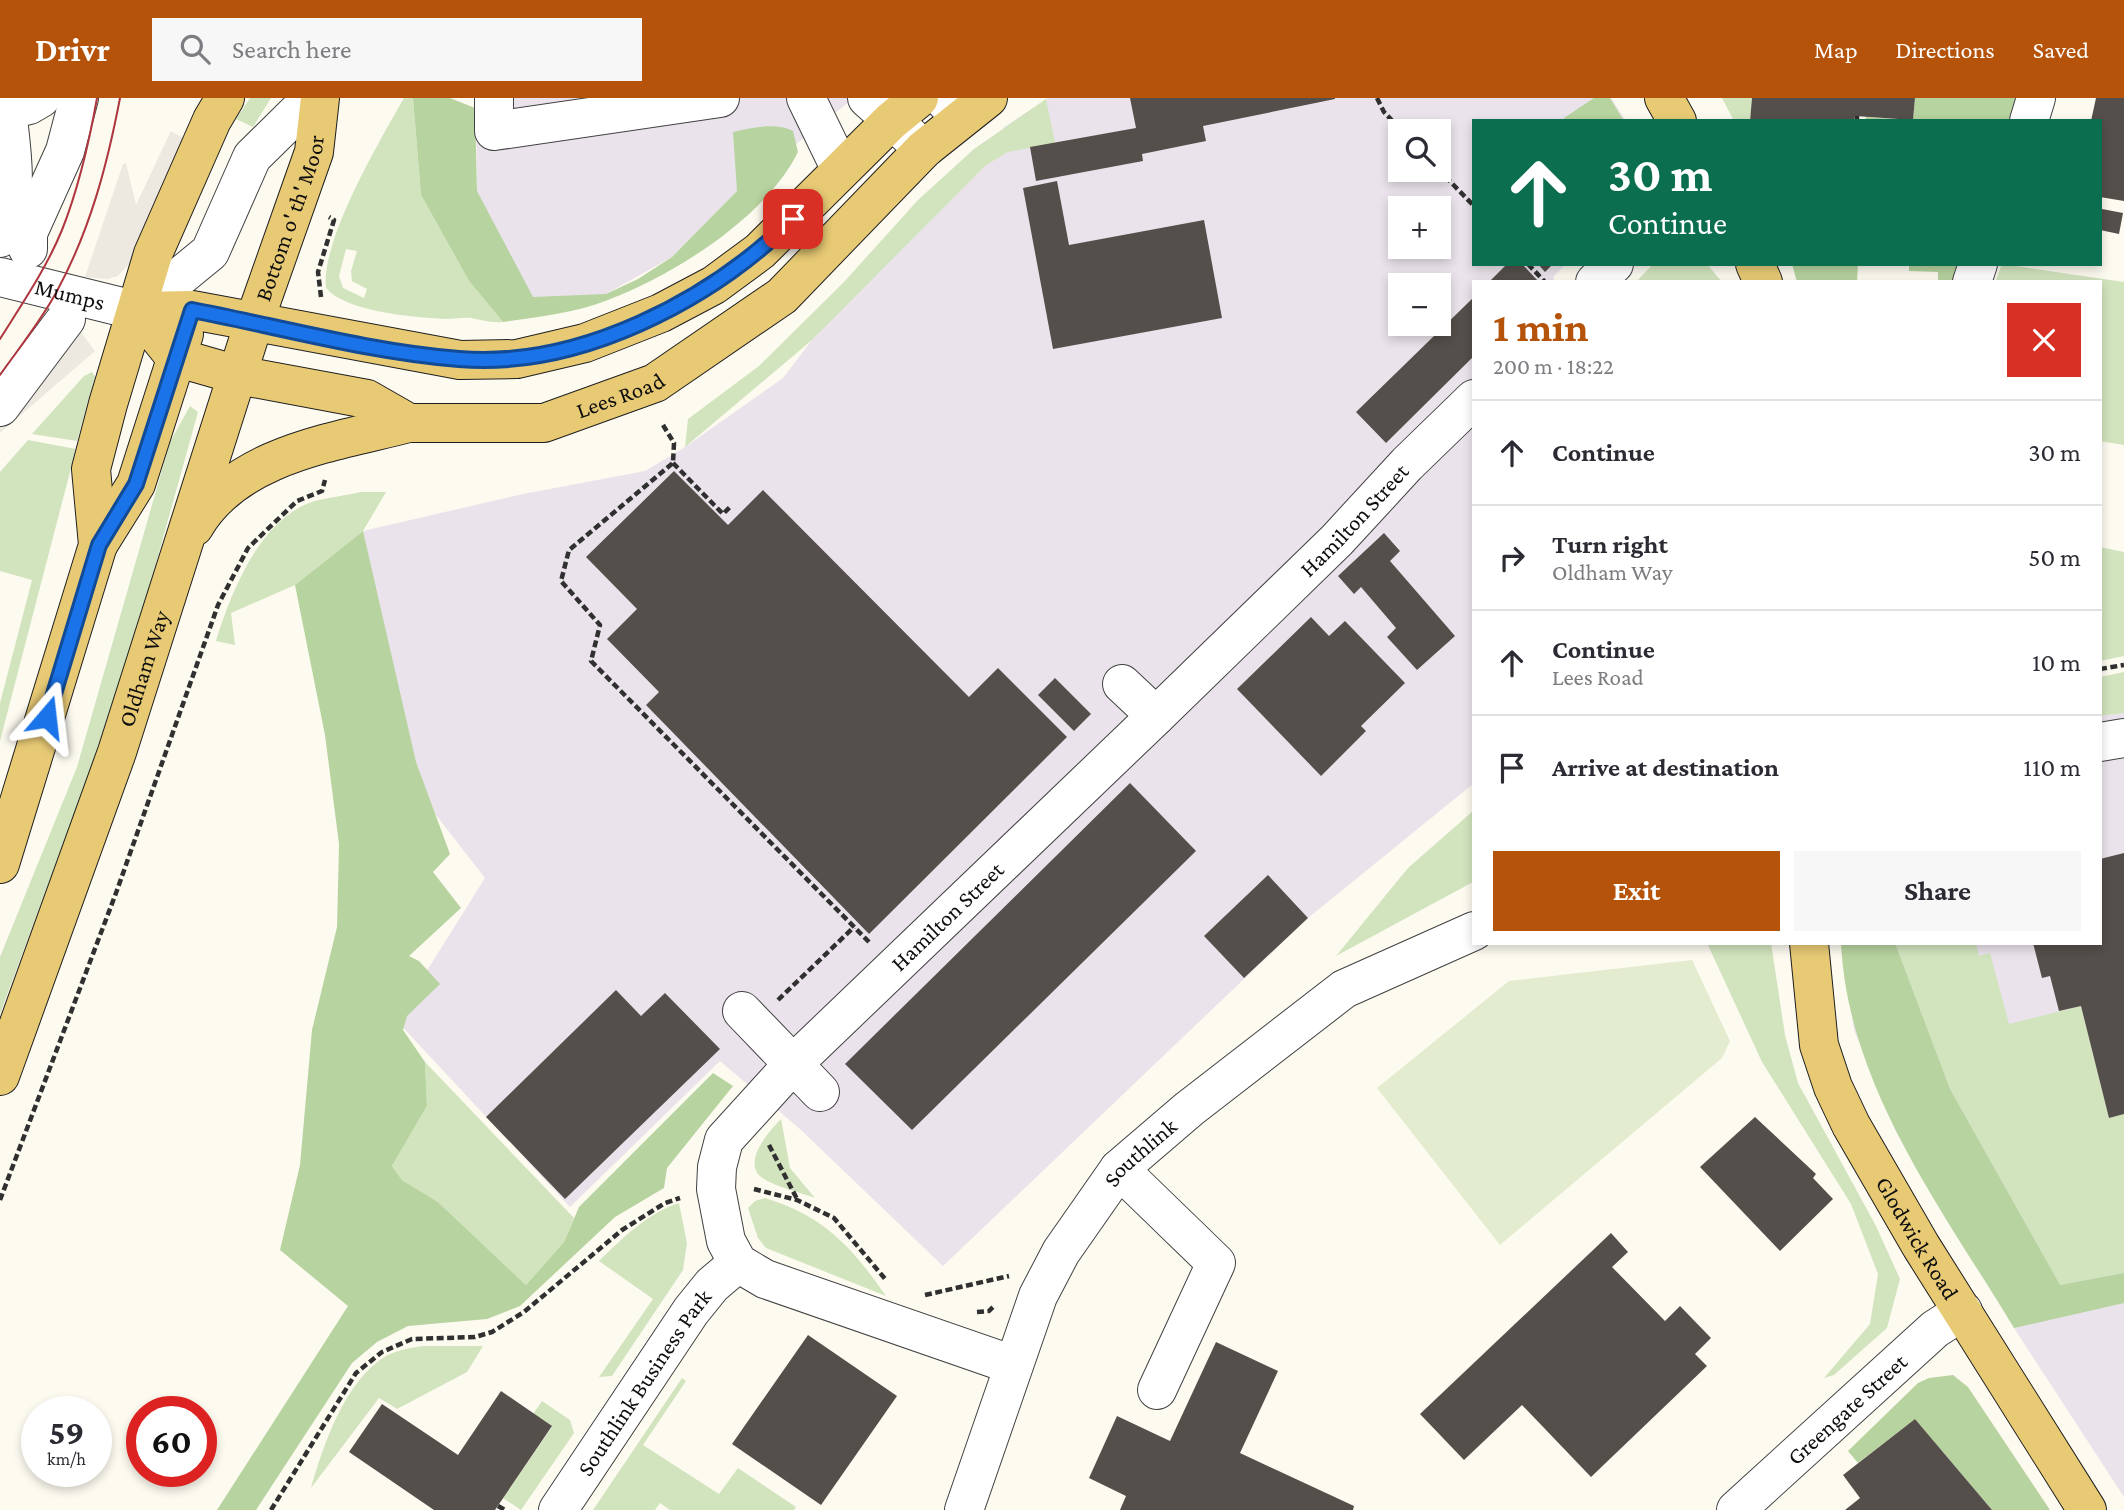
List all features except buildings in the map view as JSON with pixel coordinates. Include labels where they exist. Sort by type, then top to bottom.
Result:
[{"type":"main road","name":"Bottom o' th' Moor","points":[[238,375],[314,152],[320,98]]},
{"type":"main road","points":[[99,545],[91,469],[153,254],[214,105]]},
{"type":"main road","name":"Lees Road","points":[[238,375],[367,399],[409,423],[544,423],[655,383],[782,296],[964,105]]},
{"type":"main road","points":[[138,311],[192,310],[460,360],[517,359],[585,343],[661,313],[714,285],[760,251],[841,170],[893,106]]},
{"type":"main road","points":[[0,864],[99,545],[136,484],[192,310]]},
{"type":"main road","points":[[138,311],[175,357],[238,375]]},
{"type":"main road","name":"Oldham Way","points":[[0,1076],[117,752],[238,375]]},
{"type":"main road","points":[[184,544],[214,500],[258,468],[290,455],[409,423]]},
{"type":"main road","name":"Glodwick Road","points":[[1809,945],[1819,1045],[1833,1087],[1871,1162],[2087,1510]]},
{"type":"street","points":[[16,107],[14,176],[7,225],[14,244],[28,233],[65,151],[79,98]]},
{"type":"street","points":[[138,311],[210,252],[252,157],[312,98]]},
{"type":"street","points":[[494,114],[720,98]]},
{"type":"street","points":[[806,98],[841,170]]},
{"type":"street","points":[[2030,119],[2036,98]]},
{"type":"street","points":[[893,106],[924,149]]},
{"type":"street","points":[[1597,280],[1612,266]]},
{"type":"street","name":"Mumps","points":[[0,277],[138,311]]},
{"type":"street","points":[[0,407],[66,318]]},
{"type":"street","name":"Hamilton Street","points":[[738,1263],[726,1241],[716,1189],[717,1167],[724,1140],[793,1064],[1156,716],[1472,402]]},
{"type":"street","points":[[1122,684],[1156,716]]},
{"type":"street","points":[[2102,742],[2124,738]]},
{"type":"street","name":"Southlink","points":[[964,1510],[1038,1296],[1061,1252],[1119,1169],[1189,1109],[1344,989],[1472,932]]},
{"type":"street","points":[[757,1008],[793,1064],[820,1092]]},
{"type":"street","points":[[1119,1169],[1216,1263],[1157,1390]]},
{"type":"street","points":[[738,1263],[765,1279],[1013,1365]]},
{"type":"street","name":"Southlink Business Park","points":[[558,1510],[691,1311],[712,1285],[738,1263]]},
{"type":"street","name":"Greengate Street","points":[[1736,1510],[1935,1329],[1962,1311]]},
{"type":"path","points":[[1377,98],[1391,119]]},
{"type":"path","points":[[1451,182],[1472,204]]},
{"type":"path","points":[[324,303],[318,289],[318,272],[334,220]]},
{"type":"path","points":[[1530,266],[1543,280]]},
{"type":"path","points":[[663,425],[674,443],[673,463],[569,550],[561,581],[600,625],[591,662],[874,947]]},
{"type":"path","points":[[673,463],[723,514],[730,507]]},
{"type":"path","points":[[0,1200],[116,892],[218,604],[248,548],[297,500],[322,491]]},
{"type":"path","points":[[2102,669],[2124,665]]},
{"type":"path","points":[[757,1008],[854,927]]},
{"type":"path","points":[[767,1139],[779,1170],[797,1200]]},
{"type":"path","points":[[271,1510],[356,1373],[382,1352],[412,1339],[475,1337],[492,1332],[524,1312],[622,1230],[665,1203],[684,1198]]},
{"type":"path","points":[[919,1298],[932,1291],[1003,1276],[1018,1277]]},
{"type":"path","points":[[498,1506],[505,1510]]},
{"type":"shaded area","points":[[476,98],[854,98],[737,191],[672,257],[595,300],[534,310],[477,191]]},
{"type":"shaded area","points":[[1048,98],[1611,98],[1625,119],[1472,119],[1472,266],[1564,266],[1553,277],[1554,280],[1472,280],[1472,785],[1308,918],[943,1266],[801,1130],[720,1061],[570,1207],[396,1020],[485,878],[408,779],[363,531],[523,494],[645,471],[685,447],[783,378],[812,340],[962,186],[985,166],[1008,152],[1003,128]]},
{"type":"shaded area","points":[[171,131],[185,139],[133,260],[118,276],[108,279],[85,277],[123,164],[126,163],[136,205]]},
{"type":"shaded area","points":[[76,326],[95,351],[0,433],[0,385]]},
{"type":"shaded area","points":[[2124,713],[2124,1497],[2014,1328],[1896,1132],[1854,1030],[1841,945],[2102,945],[2102,716]]},
{"type":"green space","points":[[250,98],[271,98],[253,127],[236,119]]},
{"type":"green space","points":[[404,98],[413,98],[421,195],[469,281],[503,322],[381,312],[349,303],[326,288],[332,245],[342,219],[367,164]],"holes":[[[346,249],[357,251],[351,271],[352,281],[367,289],[364,298],[343,288],[339,276]]]},
{"type":"green space","points":[[413,98],[450,98],[475,108],[477,191],[533,297],[606,294],[638,279],[672,257],[737,191],[733,132],[763,127],[786,128],[793,131],[798,152],[764,199],[716,241],[689,259],[634,289],[595,304],[556,314],[503,322],[469,281],[421,195]]},
{"type":"green space","points":[[1594,98],[1610,98],[1623,119],[1565,119]]},
{"type":"green space","points":[[1722,98],[1752,98],[1750,119],[1733,119]]},
{"type":"green space","points":[[1915,98],[2020,98],[2014,119],[1913,119]]},
{"type":"green space","points":[[1046,99],[1055,143],[1008,152],[985,166],[812,340],[685,447],[688,419],[759,366],[844,282],[918,200],[974,149]]},
{"type":"green space","points":[[1866,117],[1897,119],[1866,119]]},
{"type":"green space","points":[[1651,266],[1709,266],[1720,280],[1638,280]]},
{"type":"green space","points":[[1793,266],[1858,266],[1857,280],[1796,280]]},
{"type":"green space","points":[[1909,266],[1960,266],[1956,280],[1938,280],[1938,272],[1909,271]]},
{"type":"green space","points":[[2001,266],[2016,266],[2124,282],[2124,445],[2102,441],[2102,280],[1996,280]]},
{"type":"green space","points":[[92,372],[95,377],[77,441],[32,434],[84,376]]},
{"type":"green space","points":[[190,406],[198,412],[150,585],[104,733],[0,1014],[0,957],[77,767],[170,442]]},
{"type":"green space","points":[[28,440],[76,449],[0,741],[0,703],[32,580],[0,571],[0,472]]},
{"type":"green space","points":[[361,492],[386,492],[363,531],[295,585],[231,613],[235,645],[216,641],[239,581],[262,541],[277,524],[312,502]]},
{"type":"green space","points":[[363,531],[416,762],[450,854],[433,872],[461,908],[409,956],[419,961],[440,984],[407,1016],[403,1030],[425,1062],[427,1106],[392,1166],[402,1180],[438,1202],[526,1285],[564,1242],[579,1207],[713,1073],[733,1086],[667,1168],[664,1188],[615,1217],[520,1306],[487,1319],[408,1326],[377,1342],[352,1363],[256,1510],[217,1510],[348,1306],[280,1250],[300,1165],[312,1030],[337,927],[339,844],[325,735],[295,585]]},
{"type":"green space","points":[[2102,547],[2124,552],[2124,656],[2102,661]]},
{"type":"green space","points":[[2124,672],[2124,713],[2102,716],[2102,677]]},
{"type":"green space","points":[[1472,812],[1472,883],[1336,956],[1408,868]]},
{"type":"green space","points":[[1708,945],[1771,945],[1785,1035],[1798,1083],[1876,1226],[1900,1279],[1887,1328],[1834,1375],[1824,1378],[1870,1324],[1878,1274],[1851,1204],[1762,1062]]},
{"type":"green space","points":[[1841,945],[1896,945],[1950,1089],[2060,1285],[2124,1273],[2124,1303],[2014,1328],[1930,1192],[1880,1097],[1861,1047],[1848,996]]},
{"type":"green space","points":[[1896,945],[1976,945],[1979,956],[1990,953],[2009,1024],[2081,1006],[2109,1118],[2124,1114],[2124,1273],[2060,1285],[1950,1089]]},
{"type":"green space","points":[[1692,960],[1730,1041],[1722,1058],[1500,1245],[1377,1088],[1509,981]]},
{"type":"green space","points":[[425,1062],[574,1218],[564,1242],[526,1285],[438,1202],[402,1180],[392,1166],[427,1106]]},
{"type":"green space","points":[[781,1119],[790,1168],[815,1198],[773,1184],[761,1177],[756,1170],[756,1155],[760,1146]]},
{"type":"green space","points":[[765,1198],[804,1214],[835,1235],[886,1296],[766,1248],[758,1238],[748,1208],[755,1201]]},
{"type":"green space","points":[[679,1203],[687,1243],[683,1270],[612,1376],[599,1377],[653,1299],[599,1261],[646,1220]]},
{"type":"green space","points":[[423,1346],[483,1346],[467,1372],[397,1409],[379,1398],[311,1488],[329,1434],[347,1397],[359,1381],[371,1367],[386,1356]]},
{"type":"green space","points":[[1953,1375],[1968,1387],[2050,1510],[1992,1510],[1915,1419],[1858,1463],[1848,1451],[1918,1383],[1929,1378]]},
{"type":"green space","points":[[682,1378],[686,1381],[643,1445],[719,1494],[738,1468],[796,1507],[794,1510],[670,1510],[660,1503],[655,1510],[593,1510]]},
{"type":"green space","points":[[542,1401],[570,1420],[574,1433],[521,1510],[503,1498],[552,1427],[533,1414]]},
{"type":"tram line","points":[[0,339],[41,272],[62,230],[83,165],[97,98]]},
{"type":"tram line","points":[[0,375],[51,302],[79,245],[103,173],[120,98]]},
{"type":"route","points":[[47,717],[99,545],[136,484],[192,310],[361,344],[460,360],[517,359],[585,343],[661,313],[714,285],[760,251],[793,219]]}]
